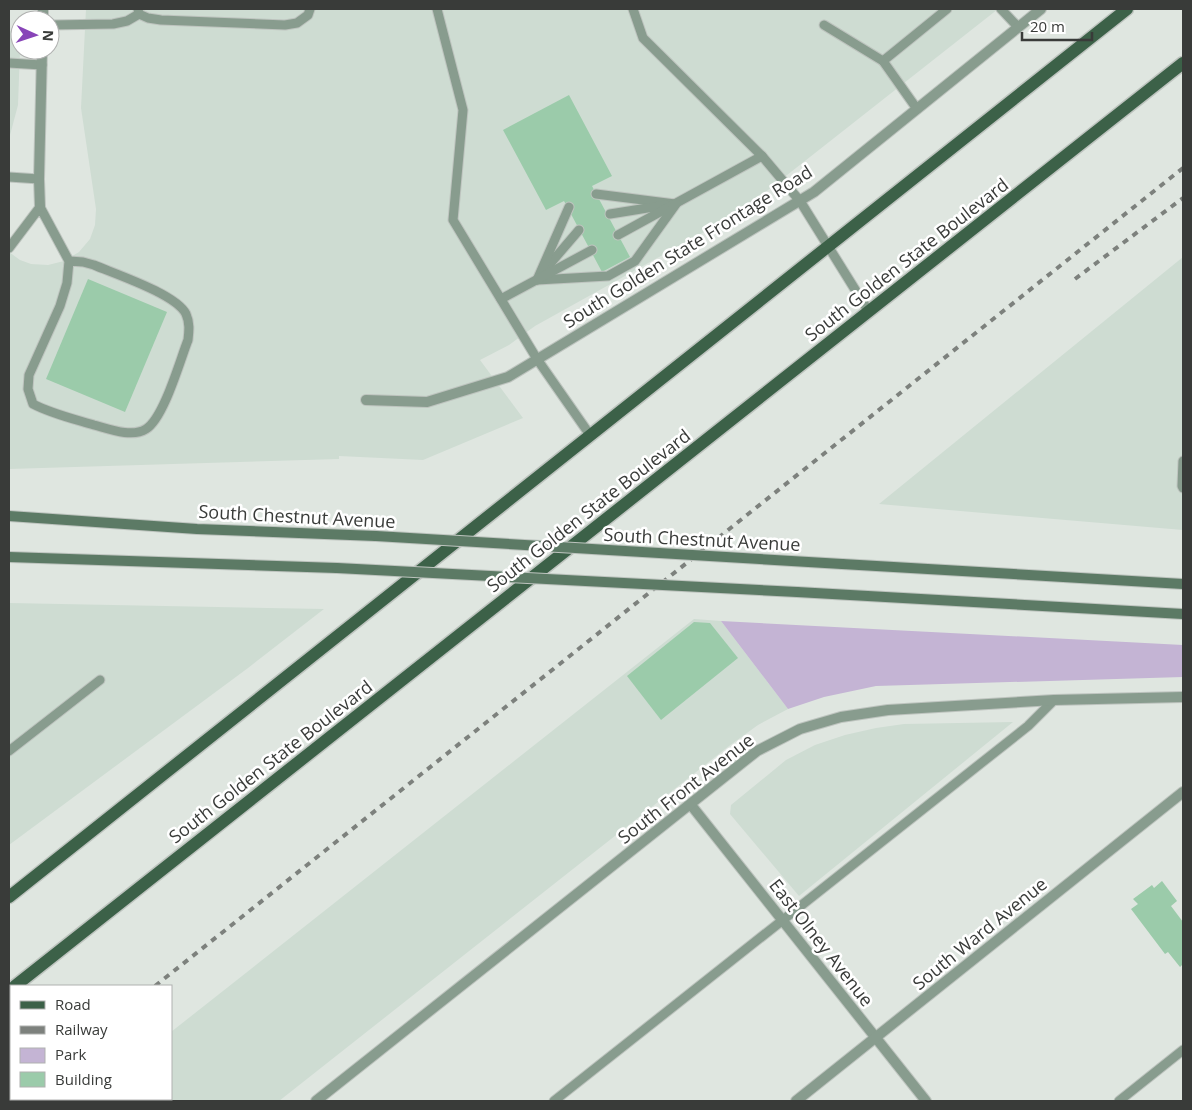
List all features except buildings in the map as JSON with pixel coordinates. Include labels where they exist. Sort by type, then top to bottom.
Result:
[{"type":"main road","points":[[9,897],[1127,9]]},
{"type":"main road","name":"South Golden State Boulevard","points":[[16,985],[1183,63]]},
{"type":"main road","name":"South Chestnut Avenue","points":[[9,516],[1183,584]]},
{"type":"main road","points":[[9,557],[338,568],[1183,614]]},
{"type":"street","name":"South Golden State Frontage Road","points":[[366,400],[427,402],[508,377],[814,192],[1041,9]]},
{"type":"street","points":[[40,207],[42,60]]},
{"type":"street","name":"South Front Avenue","points":[[316,1101],[757,751],[800,729],[841,717],[888,710],[1054,700],[1183,697]]},
{"type":"street","name":"South Ward Avenue","points":[[796,1101],[1183,792]]},
{"type":"street","name":"East Olney Avenue","points":[[691,805],[926,1101]]},
{"type":"lane","points":[[60,25],[113,24],[127,21],[139,11],[148,18],[161,20],[285,25],[297,23],[308,15],[310,9]]},
{"type":"lane","points":[[437,9],[463,110],[452,220],[537,360],[590,435]]},
{"type":"lane","points":[[633,9],[643,38],[762,156],[800,201],[870,312]]},
{"type":"lane","points":[[883,61],[947,9]]},
{"type":"lane","points":[[1001,9],[1018,27]]},
{"type":"lane","points":[[824,25],[883,61],[917,109]]},
{"type":"lane","points":[[9,63],[42,65]]},
{"type":"lane","points":[[618,235],[762,156]]},
{"type":"lane","points":[[9,178],[39,179]]},
{"type":"lane","points":[[596,194],[676,204]]},
{"type":"lane","points":[[537,280],[608,276],[635,261],[676,204]]},
{"type":"lane","points":[[610,214],[676,204]]},
{"type":"lane","points":[[9,248],[40,207],[69,261],[67,283],[60,306],[29,375],[28,389],[33,404],[44,410],[112,430],[130,433],[146,430],[158,416],[188,340],[190,327],[186,313],[176,302],[161,294],[83,262],[69,261]]},
{"type":"lane","points":[[537,280],[569,207]]},
{"type":"lane","points":[[537,280],[579,230]]},
{"type":"lane","points":[[501,299],[592,250]]},
{"type":"lane","points":[[1183,461],[1183,488]]},
{"type":"lane","points":[[9,751],[100,680]]},
{"type":"lane","points":[[554,1101],[1028,726],[1054,700]]},
{"type":"lane","points":[[1119,1101],[1183,1050]]},
{"type":"shaded area","points":[[86,9],[998,9],[740,212],[535,326],[509,345],[480,360],[523,418],[423,460],[339,456],[339,459],[9,469],[9,252],[20,260],[31,264],[48,265],[64,261],[79,252],[90,239],[95,225],[96,209],[81,108]]},
{"type":"shaded area","points":[[9,30],[10,60],[20,60],[18,105],[9,139]]},
{"type":"shaded area","points":[[1183,257],[1183,530],[879,504]]},
{"type":"shaded area","points":[[9,603],[324,609],[248,668],[9,845]]},
{"type":"shaded area","points":[[694,619],[721,621],[788,709],[758,725],[729,746],[279,1101],[85,1101],[172,1100],[172,1031]]},
{"type":"shaded area","points":[[1013,722],[799,896],[730,814],[731,805],[786,760],[815,745],[845,735],[904,724]]},
{"type":"green space","points":[[721,621],[1183,645],[1183,677],[876,686],[824,697],[788,709]]},
{"type":"railway","points":[[156,985],[1183,168]]},
{"type":"railway","points":[[1075,279],[1183,198]]}]
